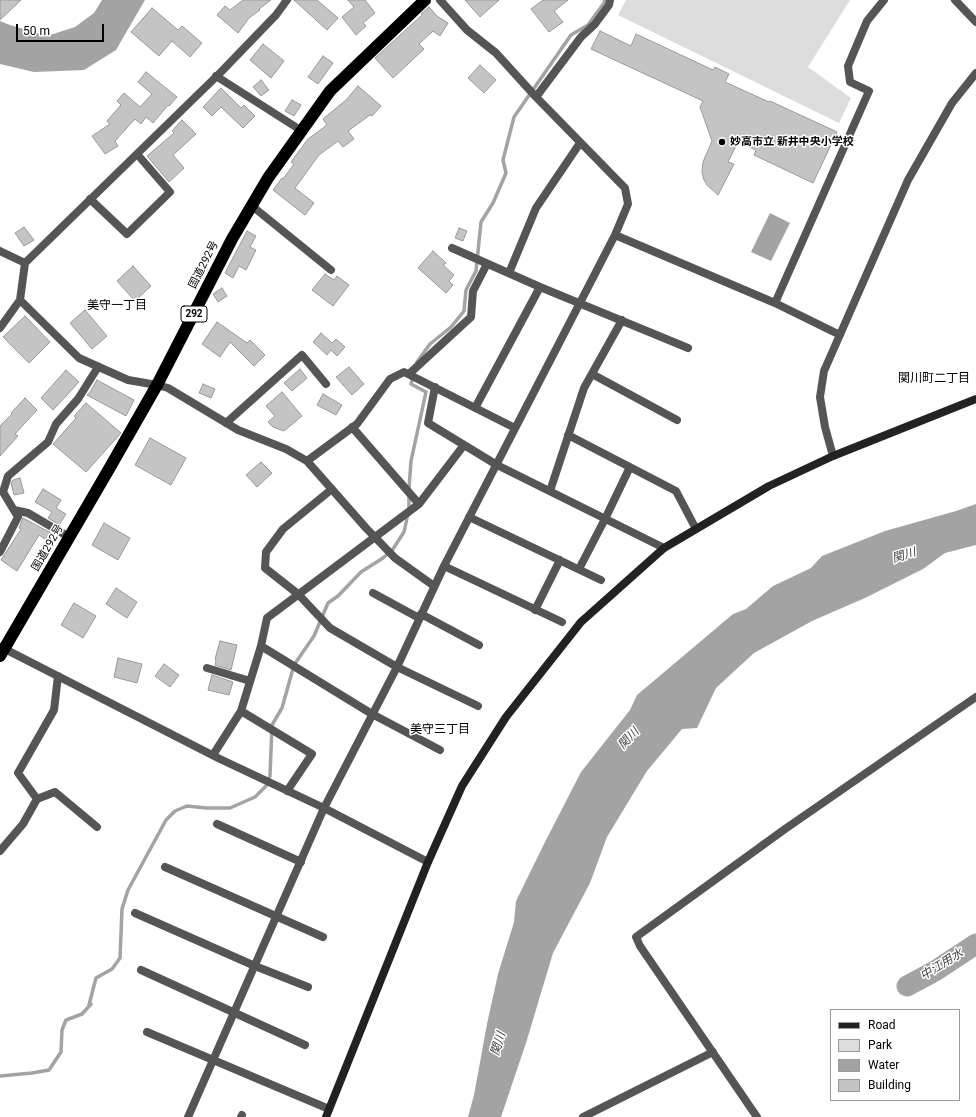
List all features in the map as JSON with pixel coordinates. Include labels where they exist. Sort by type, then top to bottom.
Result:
[{"type":"highway","name":"国道292号","points":[[1,651],[157,385],[232,239],[268,178],[330,91],[425,0]]},
{"type":"street","points":[[1,324],[20,300],[25,263],[216,76],[276,15],[287,0]]},
{"type":"street","points":[[188,1117],[324,808],[397,667],[444,566],[615,235],[628,204],[625,188],[536,97],[496,53],[467,30],[440,0]]},
{"type":"street","points":[[536,97],[581,37],[595,24],[609,5],[610,0]]},
{"type":"street","points":[[775,303],[869,90],[850,82],[848,66],[867,21],[884,0]]},
{"type":"street","points":[[955,0],[976,22]]},
{"type":"street","points":[[833,456],[825,427],[820,397],[824,371],[908,180],[952,103],[976,73]]},
{"type":"street","points":[[216,76],[302,131]]},
{"type":"street","points":[[508,273],[536,208],[580,143]]},
{"type":"street","points":[[90,199],[127,234],[170,192],[137,154]]},
{"type":"street","points":[[252,206],[330,270]]},
{"type":"street","points":[[615,235],[775,303],[840,335]]},
{"type":"street","points":[[452,248],[540,287],[688,348]]},
{"type":"street","points":[[0,251],[25,263]]},
{"type":"street","points":[[409,374],[471,317],[473,291],[487,264]]},
{"type":"street","points":[[475,408],[540,287]]},
{"type":"street","points":[[20,300],[79,358],[128,380],[168,388],[238,430],[286,449],[307,461],[395,558],[434,586]]},
{"type":"street","points":[[550,491],[584,388],[622,320]]},
{"type":"street","points":[[226,423],[302,355],[326,384]]},
{"type":"street","points":[[0,552],[18,517],[2,492],[8,476],[48,442],[56,424],[78,399],[98,367]]},
{"type":"street","points":[[307,461],[357,424],[390,379],[404,372],[515,428]]},
{"type":"street","points":[[592,374],[677,420]]},
{"type":"street","points":[[435,387],[428,423],[497,465],[664,548]]},
{"type":"street","points":[[147,1032],[328,1113],[428,862],[462,786],[506,717],[581,622],[664,548],[769,486],[833,456],[976,399]]},
{"type":"street","points":[[352,428],[419,504]]},
{"type":"street","points":[[568,435],[676,491],[696,528]]},
{"type":"street","points":[[213,755],[241,711],[261,646],[266,618],[419,504],[464,445]]},
{"type":"street","points":[[578,569],[605,519],[630,467]]},
{"type":"street","points":[[332,489],[283,529],[266,552],[264,568],[298,594],[330,628],[397,667],[478,706]]},
{"type":"street","points":[[14,510],[28,513],[69,537]]},
{"type":"street","points":[[469,517],[601,580]]},
{"type":"street","points":[[535,610],[560,560]]},
{"type":"street","points":[[444,566],[562,622]]},
{"type":"street","points":[[373,593],[479,646]]},
{"type":"street","points":[[261,646],[372,714],[440,750]]},
{"type":"street","points":[[1,651],[58,676],[213,755],[324,808],[428,862]]},
{"type":"street","points":[[207,668],[250,681]]},
{"type":"street","points":[[37,798],[18,773],[54,710],[58,676]]},
{"type":"street","points":[[757,1117],[640,946],[636,937],[785,829],[976,697]]},
{"type":"street","points":[[241,711],[312,754],[287,791]]},
{"type":"street","points":[[0,851],[23,824],[37,798],[55,792],[97,827]]},
{"type":"street","points":[[217,824],[301,862]]},
{"type":"street","points":[[165,867],[323,936]]},
{"type":"street","points":[[135,913],[255,966],[308,987]]},
{"type":"street","points":[[141,970],[305,1045]]},
{"type":"street","points":[[583,1117],[712,1052]]},
{"type":"green space","points":[[626,0],[850,0],[808,67],[851,98],[839,123],[618,15]]},
{"type":"water","points":[[102,0],[145,0],[116,50],[84,70],[34,72],[0,64],[0,21],[47,36],[75,27],[94,13]]},
{"type":"water","points":[[770,213],[790,223],[771,261],[751,252]]},
{"type":"water","name":"関川","points":[[976,504],[976,545],[945,553],[923,569],[865,598],[812,621],[754,653],[716,688],[697,728],[682,729],[647,771],[607,837],[590,883],[553,953],[526,1043],[501,1117],[468,1117],[474,1095],[498,974],[514,922],[516,901],[581,772],[630,710],[637,695],[733,614],[746,609],[773,586],[811,568],[822,556],[885,531]]},
{"type":"building","points":[[0,0],[21,0],[0,20]]},
{"type":"building","points":[[243,0],[271,0],[249,18],[238,33],[217,15],[225,6],[230,10]]},
{"type":"building","points":[[294,0],[317,0],[338,18],[327,30]]},
{"type":"building","points":[[348,0],[365,0],[375,13],[363,23],[366,26],[356,35],[342,17],[354,7]]},
{"type":"building","points":[[465,0],[499,0],[480,17]]},
{"type":"building","points":[[543,0],[568,0],[554,11],[563,22],[549,32],[531,9]]},
{"type":"building","points":[[429,7],[437,16],[448,23],[440,36],[433,31],[419,44],[424,49],[393,78],[375,58]]},
{"type":"building","points":[[152,8],[178,30],[182,26],[202,43],[190,57],[172,41],[159,56],[131,32]]},
{"type":"building","points":[[600,31],[631,46],[636,34],[713,70],[715,67],[729,74],[725,82],[837,132],[813,183],[754,155],[756,150],[738,142],[728,162],[734,164],[718,195],[707,185],[702,172],[703,162],[712,141],[700,107],[703,101],[591,49]]},
{"type":"building","points":[[263,44],[284,61],[271,78],[250,60]]},
{"type":"building","points":[[323,56],[333,63],[318,84],[308,77]]},
{"type":"building","points":[[480,65],[496,80],[484,93],[468,78]]},
{"type":"building","points":[[146,72],[177,97],[153,123],[146,117],[141,124],[135,119],[115,141],[118,146],[105,154],[92,136],[110,124],[107,121],[121,105],[117,101],[124,93],[140,107],[152,94],[138,82]]},
{"type":"building","points":[[261,80],[269,90],[261,96],[253,87]]},
{"type":"building","points":[[358,86],[381,106],[372,116],[370,115],[348,131],[354,139],[343,147],[338,141],[319,155],[295,188],[314,203],[305,215],[273,190],[294,164],[291,162],[308,139],[327,125],[323,119],[346,100]]},
{"type":"building","points":[[221,88],[241,108],[244,105],[255,116],[243,128],[221,107],[212,116],[203,107]]},
{"type":"building","points":[[292,100],[301,105],[294,116],[285,111]]},
{"type":"building","points":[[182,120],[196,134],[173,155],[184,168],[169,182],[147,156],[174,133],[172,131]]},
{"type":"building","points":[[24,227],[34,240],[24,246],[15,233]]},
{"type":"building","points":[[459,228],[467,231],[463,241],[455,238]]},
{"type":"building","points":[[247,231],[256,236],[250,247],[256,250],[246,270],[239,266],[233,278],[225,273]]},
{"type":"building","points":[[433,251],[446,263],[443,265],[454,275],[449,281],[453,285],[446,293],[418,268]]},
{"type":"building","points":[[133,266],[151,286],[135,301],[117,281]]},
{"type":"building","points":[[325,274],[334,280],[337,276],[349,285],[333,306],[312,290]]},
{"type":"building","points":[[222,288],[227,296],[218,302],[213,294]]},
{"type":"building","points":[[85,310],[107,336],[92,349],[70,323]]},
{"type":"building","points":[[25,316],[50,342],[29,363],[3,337]]},
{"type":"building","points":[[217,322],[247,343],[250,340],[265,355],[254,366],[230,342],[220,357],[202,344]]},
{"type":"building","points":[[321,333],[332,343],[336,339],[345,347],[337,356],[331,350],[327,355],[313,342]]},
{"type":"building","points":[[349,367],[364,384],[352,395],[336,377]]},
{"type":"building","points":[[300,369],[307,378],[292,391],[284,383]]},
{"type":"building","points":[[66,370],[79,382],[53,410],[41,398]]},
{"type":"building","points":[[97,380],[134,400],[126,416],[87,395]]},
{"type":"building","points":[[203,384],[215,389],[211,398],[199,393]]},
{"type":"building","points":[[282,392],[302,416],[284,431],[273,427],[268,422],[275,416],[266,406]]},
{"type":"building","points":[[323,394],[342,405],[336,415],[317,405]]},
{"type":"building","points":[[25,398],[37,410],[15,434],[18,436],[0,456],[0,426]]},
{"type":"building","points":[[86,403],[121,433],[86,472],[53,444],[76,418],[74,416]]},
{"type":"building","points":[[150,438],[186,458],[171,485],[135,465]]},
{"type":"building","points":[[261,462],[272,473],[257,487],[246,475]]},
{"type":"building","points":[[20,478],[24,493],[14,495],[11,483],[13,480]]},
{"type":"building","points":[[43,489],[61,500],[56,508],[66,514],[59,525],[48,518],[52,512],[35,502]]},
{"type":"building","points":[[23,518],[53,534],[49,542],[39,535],[17,571],[1,560],[21,529],[19,528]]},
{"type":"building","points":[[104,523],[130,538],[118,560],[92,545]]},
{"type":"building","points":[[116,588],[137,602],[127,618],[106,604]]},
{"type":"building","points":[[74,603],[96,616],[83,638],[61,625]]},
{"type":"building","points":[[220,641],[237,645],[231,670],[215,665],[215,659]]},
{"type":"building","points":[[118,658],[142,664],[137,683],[114,677]]},
{"type":"building","points":[[164,664],[179,675],[170,687],[155,676]]},
{"type":"building","points":[[212,675],[233,682],[229,695],[208,690]]},
{"type":"waterway","points":[[417,362],[430,344],[451,327],[464,311],[466,290],[476,271],[481,222],[493,203],[506,173],[503,160],[514,117],[571,35],[588,25],[605,0]]},
{"type":"waterway","points":[[0,1076],[49,1070],[61,1052],[62,1030],[66,1020],[82,1014],[91,1004],[89,1005],[96,978],[112,969],[120,958],[122,909],[128,890],[166,820],[175,811],[187,806],[230,808],[255,797],[266,786],[270,776],[272,725],[282,708],[294,665],[314,636],[328,603],[338,596],[361,572],[383,558],[393,549],[404,532],[409,509],[411,461],[426,392],[411,384],[413,377]]},
{"type":"waterway","name":"中江用水","points":[[907,986],[935,971],[976,944]]},
{"type":"place","name":"妙高市立 新井中央小学校","points":[[722,142]]},
{"type":"district","name":"美守一丁目","points":[[117,306]]},
{"type":"district","name":"関川町二丁目","points":[[934,379]]},
{"type":"district","name":"美守三丁目","points":[[440,730]]}]
